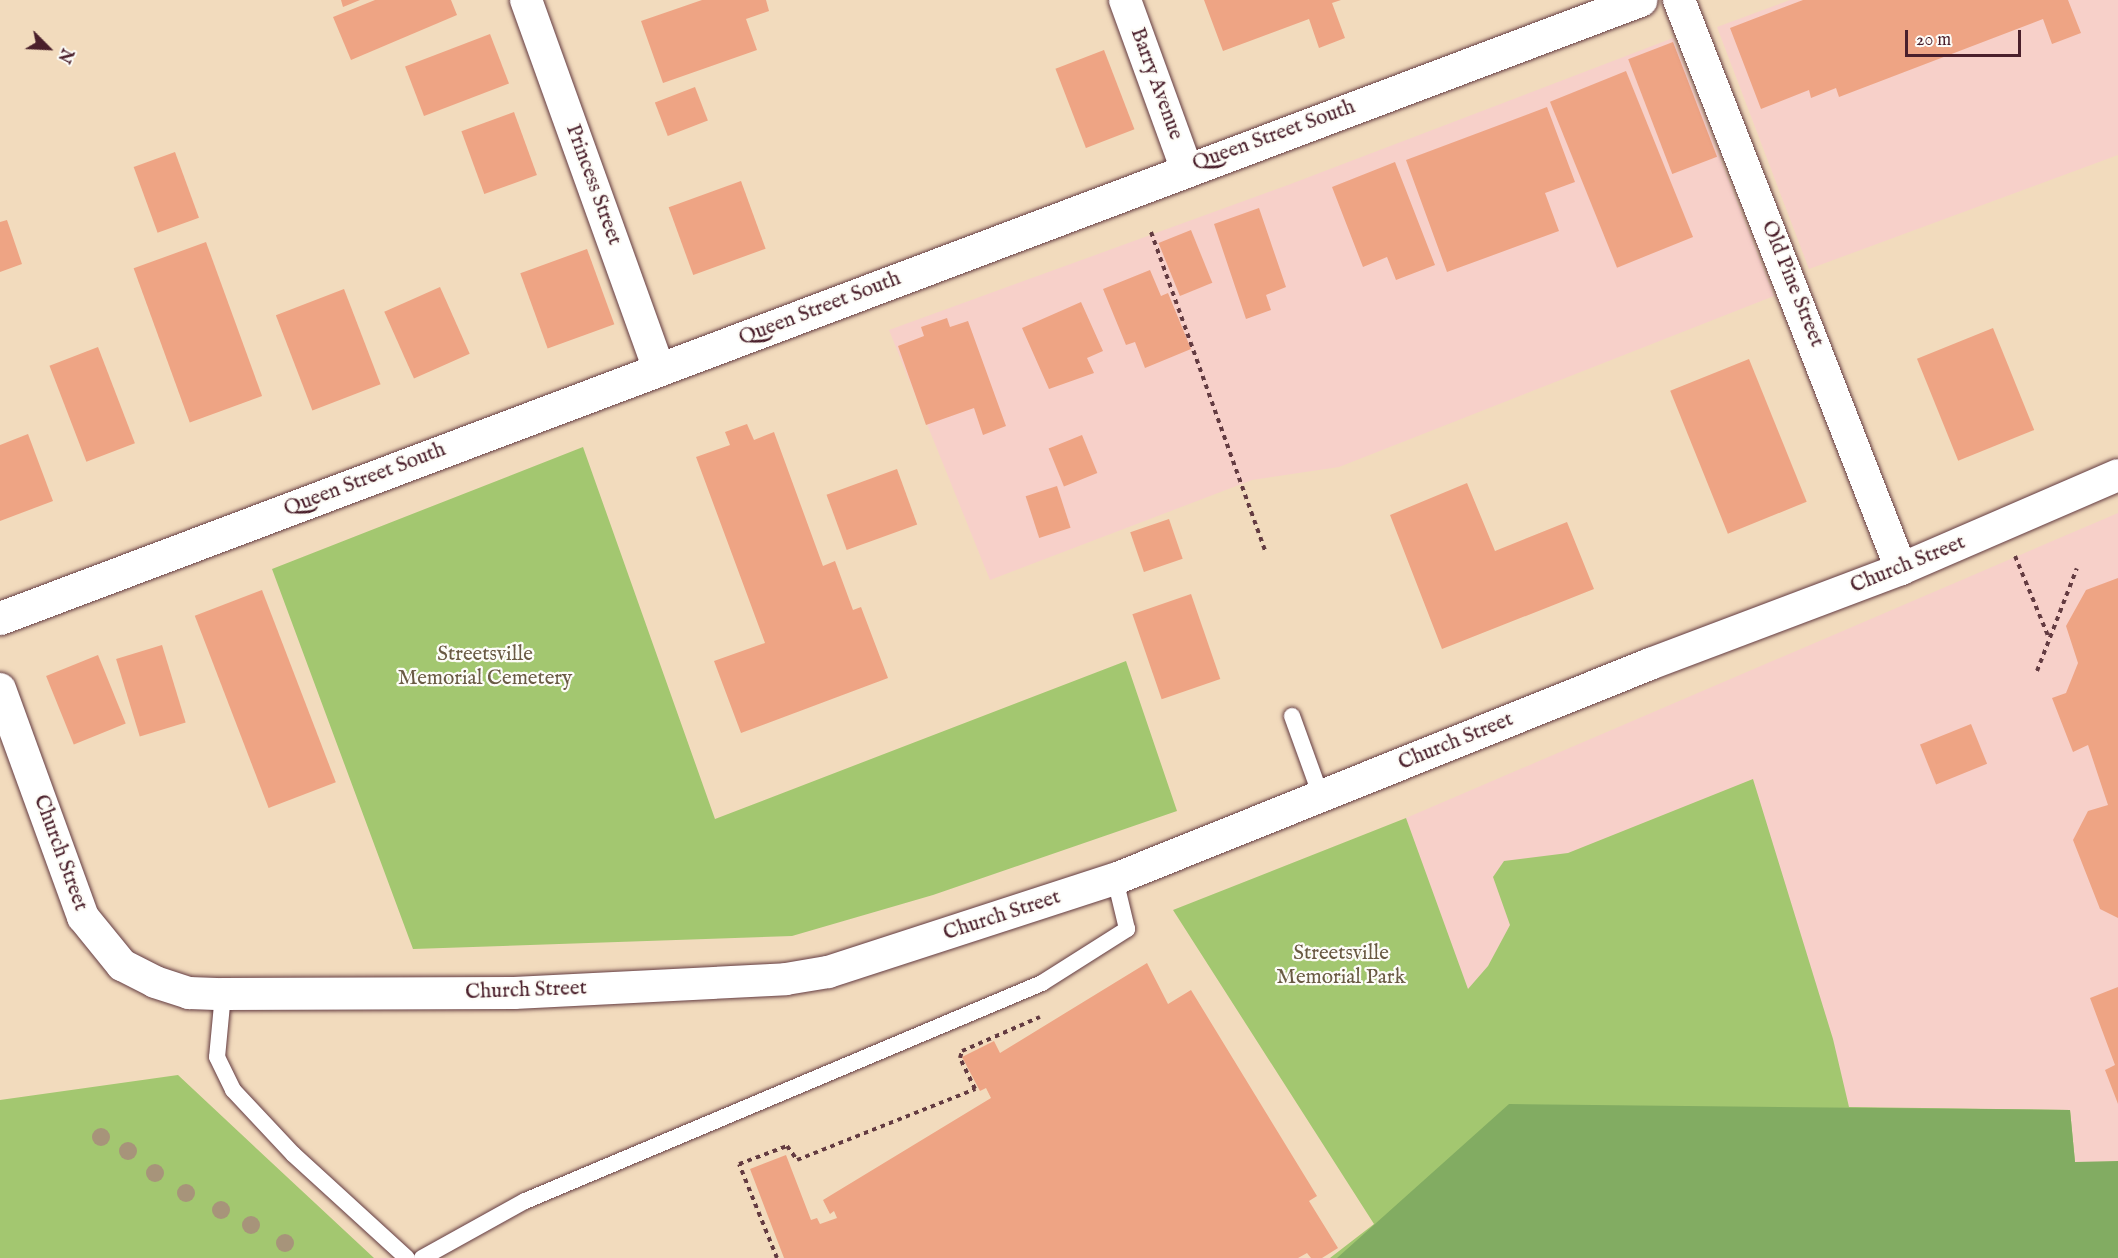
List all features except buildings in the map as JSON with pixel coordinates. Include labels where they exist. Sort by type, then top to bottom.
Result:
[{"type":"main road","name":"Queen Street South","points":[[0,618],[659,370],[1186,168],[1640,0]]},
{"type":"street","name":"Princess Street","points":[[526,0],[659,370]]},
{"type":"street","name":"Barry Avenue","points":[[1125,0],[1186,168]]},
{"type":"street","name":"Old Pine Street","points":[[1679,0],[1901,569]]},
{"type":"street","name":"Church Street","points":[[0,689],[83,917],[100,942],[122,964],[155,982],[189,993],[514,993],[808,976],[1115,879],[1901,569],[2118,475]]},
{"type":"lane","points":[[1293,716],[1321,796]]},
{"type":"lane","points":[[422,1258],[525,1201],[1042,983],[1127,929],[1115,879]]},
{"type":"lane","points":[[223,994],[217,1057],[233,1090],[293,1154],[407,1258]]},
{"type":"path","points":[[1151,232],[1265,550]]},
{"type":"path","points":[[2014,552],[2049,639]]},
{"type":"path","points":[[2037,671],[2078,568]]},
{"type":"path","points":[[777,1258],[739,1164],[787,1146],[797,1160],[975,1089],[960,1058],[962,1051],[1051,1011]]},
{"type":"shaded area","points":[[1790,0],[2118,0],[2118,155],[1809,269],[1717,27]]},
{"type":"shaded area","points":[[1673,38],[1774,296],[1339,467],[1252,480],[990,580],[889,330],[1288,185]]},
{"type":"shaded area","points":[[2118,513],[2118,1161],[2075,1163],[2070,1110],[1509,1104],[1406,818]]},
{"type":"green space","name":"Streetsville Memorial Cemetery","points":[[583,447],[715,819],[1126,661],[1177,811],[933,895],[792,936],[413,949],[272,569]]},
{"type":"green space","name":"Streetsville Memorial Park","points":[[1753,779],[1833,1039],[1849,1107],[2070,1110],[2075,1162],[2118,1169],[2118,1258],[1330,1258],[1374,1224],[1173,910],[1406,818],[1468,989],[1488,966],[1510,925],[1493,877],[1504,861],[1568,853]]},
{"type":"green space","points":[[178,1075],[374,1258],[0,1258],[0,1100]]},
{"type":"green space","points":[[1509,1104],[2070,1110],[2075,1162],[2118,1161],[2118,1258],[1337,1258]]}]
